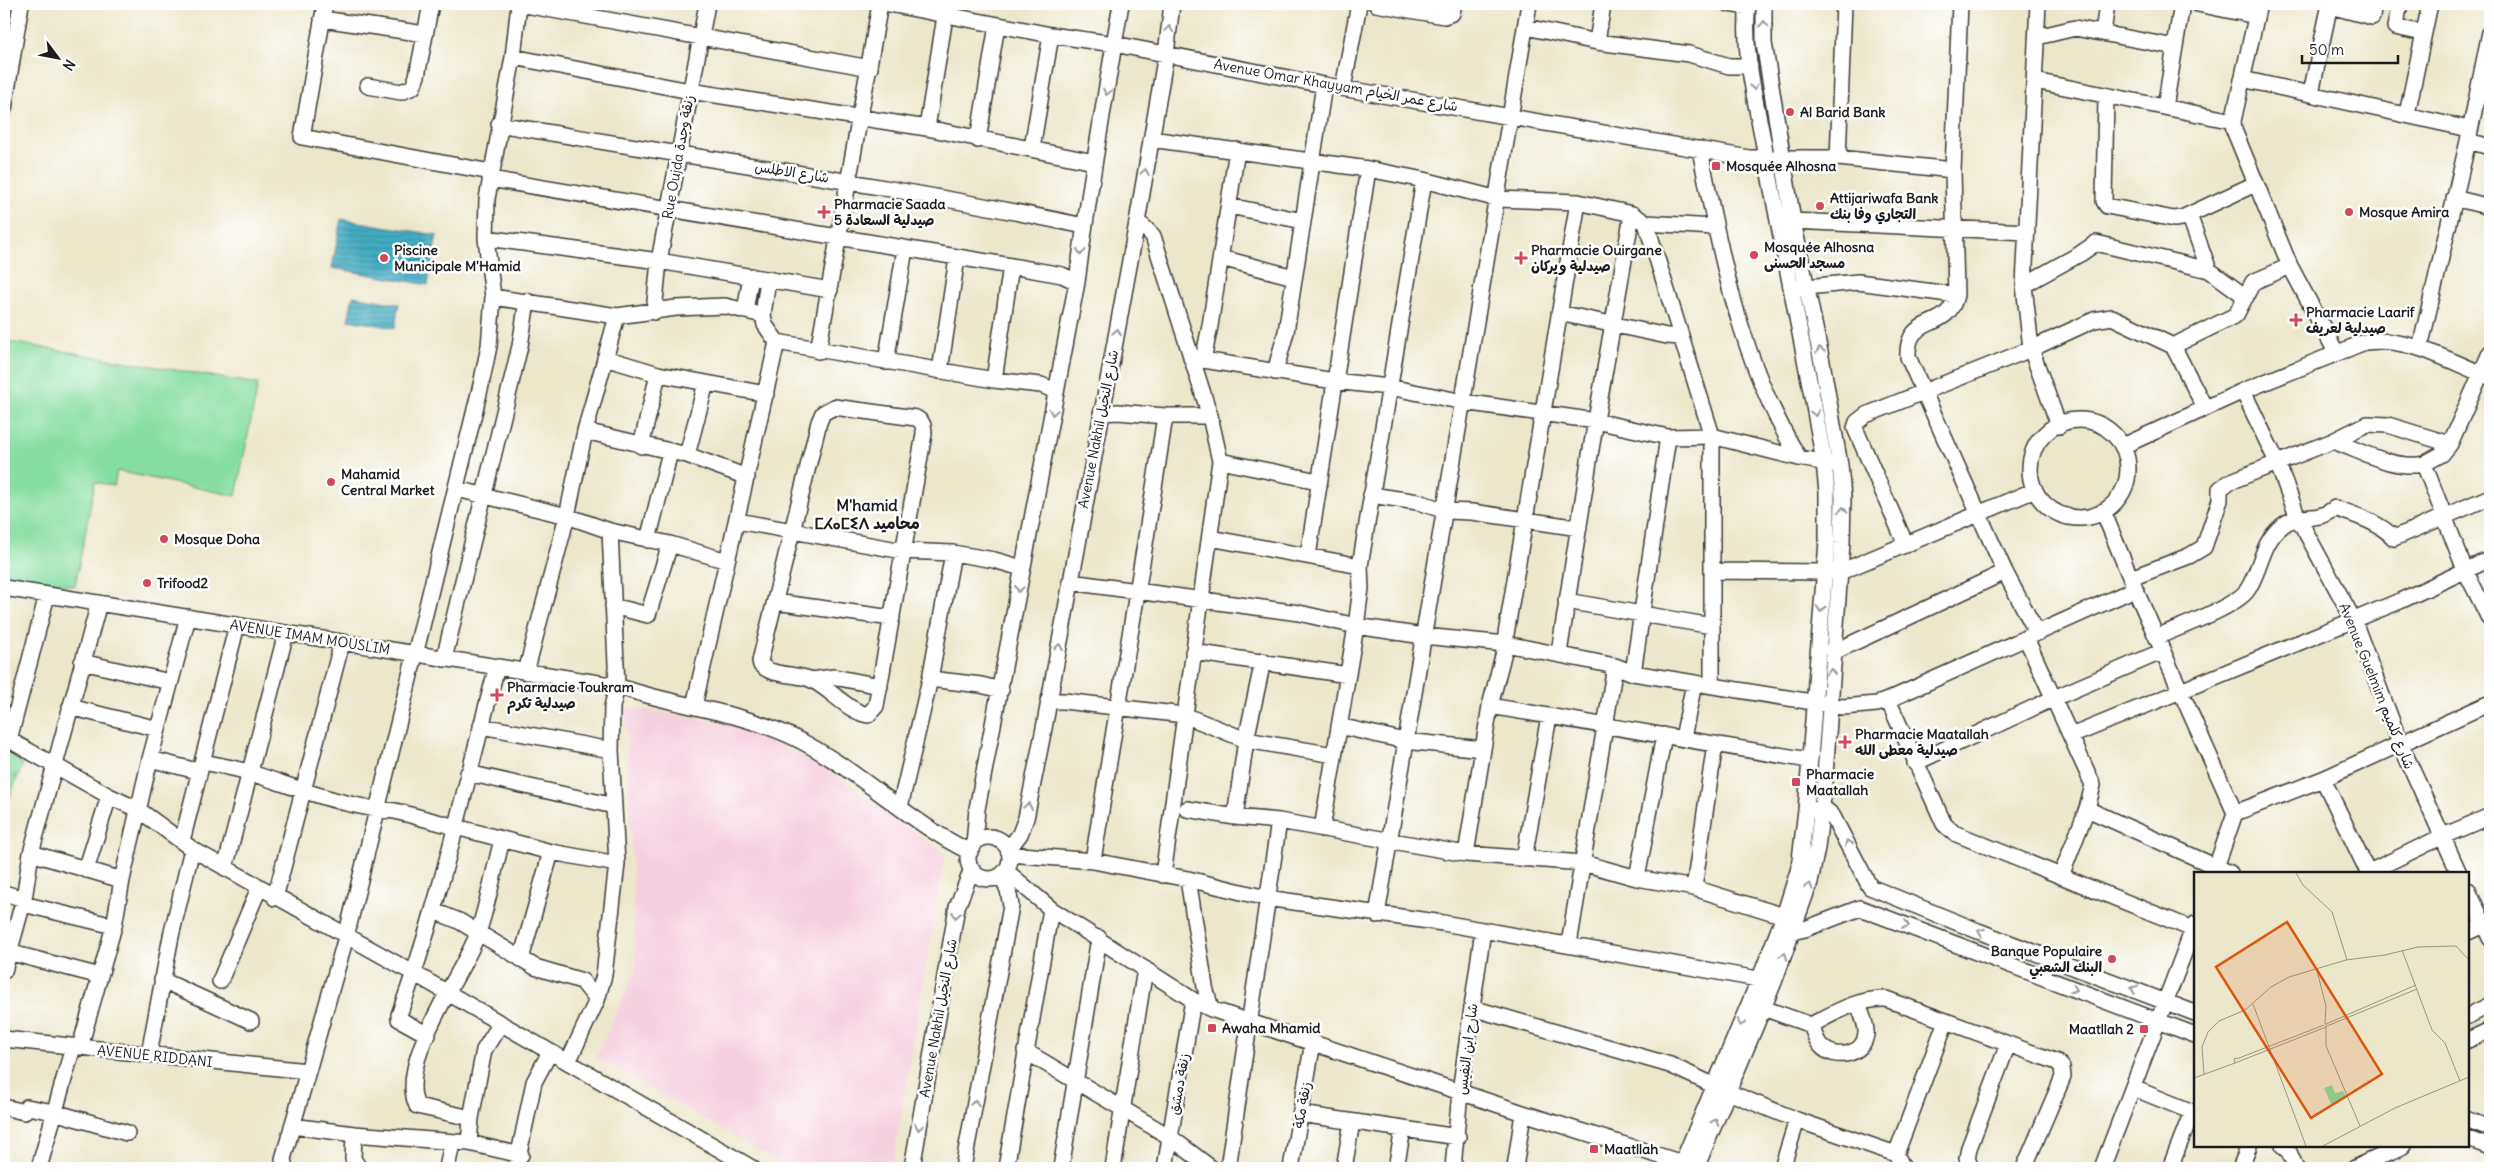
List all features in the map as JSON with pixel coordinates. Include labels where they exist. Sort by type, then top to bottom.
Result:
[{"type":"street","points":[[4,108],[21,4]]},
{"type":"street","points":[[325,4],[302,137],[490,176],[668,209],[1062,275],[1077,282]]},
{"type":"street","points":[[368,86],[401,92],[413,87],[417,76],[431,4]]},
{"type":"street","points":[[280,1165],[346,937],[457,489],[489,346],[493,297],[486,238],[490,176],[513,57],[520,4],[870,68]]},
{"type":"street","name":"Rue Oujda زنقة وجدة","points":[[654,312],[659,261],[677,154],[707,4]]},
{"type":"street","points":[[818,351],[840,237],[880,4]]},
{"type":"street","name":"Avenue Omar Khayyam شارع عمر الخيام","points":[[889,4],[946,10],[998,25],[1051,35],[1114,44],[1324,85],[1749,158],[1838,158],[1953,170]]},
{"type":"street","points":[[972,848],[981,839],[999,840],[1009,852],[1009,863],[1003,873],[986,878],[972,870],[969,861],[977,809],[1077,282],[1084,226],[1090,205],[1094,162],[1121,4]]},
{"type":"street","name":"Avenue Nakhil شارع النخيل","points":[[1009,852],[1020,834],[1026,818],[1136,228],[1166,54],[1172,4]]},
{"type":"street","points":[[1343,88],[1359,4]]},
{"type":"street","points":[[1376,4],[1444,16],[1452,13],[1454,4]]},
{"type":"street","points":[[1377,916],[1405,741],[1512,116],[1529,4]]},
{"type":"street","points":[[1597,42],[1603,4]]},
{"type":"street","points":[[1721,1089],[1763,1008],[1778,932],[1799,868],[1806,810],[1808,760],[1832,650],[1843,497],[1840,465],[1822,362],[1778,226],[1750,66],[1747,35],[1748,5],[1728,4]]},
{"type":"street","points":[[1003,873],[1051,909],[1193,1000],[1211,1009],[1689,1166],[1767,980],[1794,932],[1810,882],[1822,809],[1823,572],[1827,531],[1824,462],[1799,288],[1793,221],[1764,43],[1764,4]]},
{"type":"street","points":[[1838,158],[1844,4]]},
{"type":"street","points":[[1960,4],[1953,170],[1956,295],[1951,310],[1945,316],[1912,333],[1909,339],[1908,357],[1922,393],[2006,572],[2032,636],[2052,699],[2093,785],[2087,809],[2061,876]]},
{"type":"street","points":[[2038,4],[2024,285],[2031,349],[2059,426]]},
{"type":"street","points":[[2103,33],[2107,4]]},
{"type":"street","points":[[2165,107],[2182,4]]},
{"type":"street","points":[[2198,4],[2257,10],[2233,121],[2239,145],[2290,266],[2336,352]]},
{"type":"street","points":[[2311,93],[2330,5],[2372,17],[2374,4]]},
{"type":"street","points":[[2400,4],[2395,27],[2423,33]]},
{"type":"street","points":[[2407,114],[2430,4]]},
{"type":"street","points":[[927,128],[946,10]]},
{"type":"street","points":[[322,19],[425,34]]},
{"type":"street","points":[[978,140],[998,25]]},
{"type":"street","points":[[1526,27],[1597,42],[1689,54],[1729,66],[1750,66]]},
{"type":"street","points":[[2036,37],[2075,28],[2175,47]]},
{"type":"street","points":[[2420,348],[2469,135],[2486,74],[2490,32]]},
{"type":"street","points":[[1032,148],[1051,35]]},
{"type":"street","points":[[513,57],[690,91],[927,128],[978,140],[1032,148],[1094,162]]},
{"type":"street","points":[[2242,79],[2407,114],[2469,135],[2490,146]]},
{"type":"street","points":[[2035,82],[2233,121]]},
{"type":"street","points":[[1275,372],[1286,332],[1324,85]]},
{"type":"street","points":[[2106,96],[2104,201],[2107,206],[2174,219],[2189,215],[2255,184]]},
{"type":"street","name":"شارع الاطلس","points":[[500,124],[677,154],[850,180],[1084,226]]},
{"type":"street","points":[[1151,139],[1237,150],[1313,163],[1368,169],[1424,180],[1498,199],[1578,202],[1632,214],[1646,223],[1714,227]]},
{"type":"street","points":[[1700,149],[1714,227],[1741,330],[1754,367],[1799,458]]},
{"type":"street","points":[[1197,359],[1221,258],[1237,150]]},
{"type":"street","points":[[1308,556],[1318,480],[1368,169]]},
{"type":"street","points":[[1322,829],[1356,626],[1361,588],[1360,566],[1424,180]]},
{"type":"street","points":[[2454,198],[2490,207]]},
{"type":"street","points":[[1466,854],[1490,706],[1506,644],[1506,634],[1542,412],[1578,202]]},
{"type":"street","points":[[1229,206],[1303,221]]},
{"type":"street","points":[[1559,653],[1578,528],[1632,214]]},
{"type":"street","points":[[2189,215],[2209,270]]},
{"type":"street","points":[[1778,226],[1793,221],[2026,232]]},
{"type":"street","points":[[1646,223],[1712,436],[1714,571],[1712,686]]},
{"type":"street","points":[[1136,228],[1143,226],[1153,236],[1197,359],[1220,461],[1163,875]]},
{"type":"street","points":[[486,238],[659,261],[830,290]]},
{"type":"street","points":[[2024,285],[2080,254],[2096,242],[2209,270],[2246,297]]},
{"type":"street","points":[[886,362],[905,249]]},
{"type":"street","points":[[940,371],[957,258]]},
{"type":"street","points":[[1221,258],[1294,277]]},
{"type":"street","points":[[994,380],[1011,266]]},
{"type":"street","points":[[2173,346],[2236,315],[2253,282],[2290,266]]},
{"type":"street","points":[[745,311],[751,276]]},
{"type":"street","points":[[768,279],[763,315],[765,326],[777,342],[818,351],[1041,386],[1056,391]]},
{"type":"street","points":[[1799,288],[1858,282],[1956,295]]},
{"type":"street","points":[[493,297],[617,316],[676,308],[725,306],[763,315]]},
{"type":"street","points":[[444,659],[520,346],[527,301]]},
{"type":"street","points":[[1559,313],[1667,336],[1680,337]]},
{"type":"street","points":[[526,672],[567,516],[585,431],[617,316]]},
{"type":"street","points":[[1906,545],[1855,428],[1857,422],[1866,415],[2031,349],[2094,320],[2112,317],[2173,346],[2205,408]]},
{"type":"street","points":[[2122,446],[2243,391],[2336,352],[2365,342],[2382,339],[2420,348],[2485,376]]},
{"type":"street","points":[[694,706],[777,342]]},
{"type":"street","points":[[2333,441],[2411,467],[2424,464],[2442,454],[2450,444],[2485,376],[2490,353]]},
{"type":"street","points":[[605,358],[658,374],[766,394]]},
{"type":"street","points":[[1197,359],[1334,381],[1389,387],[1464,402],[1542,412],[1596,421],[1668,437],[1712,436],[1799,458],[1840,465]]},
{"type":"street","points":[[641,446],[658,374]]},
{"type":"street","points":[[687,455],[706,384]]},
{"type":"street","name":"Avenue Guelmim شارع كلميم","points":[[2243,391],[2277,462],[2298,518],[2353,619],[2400,743],[2458,872]]},
{"type":"street","points":[[812,680],[849,706],[868,715],[876,706],[880,686],[904,551],[924,434],[922,421],[916,418],[834,407],[823,413],[760,661],[761,666],[769,671],[812,680],[834,677],[880,686]]},
{"type":"street","points":[[1101,414],[1118,412],[1165,416],[1210,416]]},
{"type":"street","points":[[1093,861],[1116,708],[1139,590],[1165,416]]},
{"type":"street","points":[[2072,420],[2094,422],[2114,434],[2122,446],[2127,461],[2127,476],[2122,491],[2103,511],[2086,517],[2070,516],[2055,511],[2043,502],[2035,490],[2030,474],[2031,459],[2036,445],[2045,434],[2059,426],[2072,420]]},
{"type":"street","points":[[1070,582],[1299,613],[1356,626],[1423,636],[1506,644],[1559,653],[1615,666],[1633,673],[1821,705],[1862,706],[1888,700],[2032,636],[2197,552],[2204,547],[2220,500],[2220,489],[2230,482],[2333,441],[2367,424],[2376,423],[2450,444]]},
{"type":"street","points":[[585,431],[641,446],[687,455],[747,476]]},
{"type":"street","points":[[1633,673],[1668,437]]},
{"type":"street","points":[[648,540],[670,452]]},
{"type":"street","points":[[1220,461],[1318,480]]},
{"type":"street","points":[[2424,464],[2443,518],[2465,570],[2490,620]]},
{"type":"street","points":[[457,489],[567,516],[610,530],[670,544],[728,561]]},
{"type":"street","points":[[1714,571],[1839,572],[1864,564],[2035,490]]},
{"type":"street","points":[[1372,495],[1418,502],[1446,510],[1472,512],[1578,528]]},
{"type":"street","points":[[1916,763],[2052,699],[2160,644],[2238,600],[2249,588],[2266,544],[2283,525],[2298,518],[2325,516],[2334,508],[2360,517],[2389,532],[2394,538],[2490,497]]},
{"type":"street","points":[[2087,809],[2220,871],[2235,813],[2133,584],[2103,511]]},
{"type":"street","points":[[737,521],[904,551],[953,553],[994,560],[1022,568]]},
{"type":"street","points":[[568,1062],[597,1000],[604,975],[617,864],[611,750],[612,707],[617,686],[610,530]]},
{"type":"street","points":[[1210,538],[1360,566]]},
{"type":"street","points":[[613,606],[648,616],[670,544]]},
{"type":"street","points":[[900,807],[930,679],[953,553]]},
{"type":"street","points":[[2071,736],[2400,601],[2490,559]]},
{"type":"street","points":[[1832,650],[1838,650],[2006,572]]},
{"type":"street","name":"AVENUE IMAM MOUSLIM","points":[[4,588],[617,686],[654,699],[744,717],[798,739],[845,767],[942,838],[972,848]]},
{"type":"street","points":[[47,595],[6,738],[108,796],[139,810],[187,845],[275,898],[415,974],[752,1168]]},
{"type":"street","points":[[1566,601],[1712,626]]},
{"type":"street","points":[[775,602],[892,618]]},
{"type":"street","points":[[4,971],[23,902],[31,853],[99,603]]},
{"type":"street","points":[[39,1168],[54,1112],[100,976],[114,926],[122,880],[150,759],[188,618]]},
{"type":"street","points":[[149,1054],[202,762],[237,625]]},
{"type":"street","points":[[225,868],[286,633]]},
{"type":"street","points":[[275,898],[342,642]]},
{"type":"street","points":[[1193,652],[1348,675]]},
{"type":"street","points":[[1235,817],[1246,740],[1263,661]]},
{"type":"street","points":[[82,662],[170,682]]},
{"type":"street","points":[[1569,944],[1615,666]]},
{"type":"street","points":[[428,1034],[399,1019],[434,911],[454,826],[497,667]]},
{"type":"street","points":[[930,679],[981,685],[1001,690]]},
{"type":"street","points":[[1683,738],[1694,683]]},
{"type":"street","points":[[1888,700],[1944,824],[1954,833],[2194,928]]},
{"type":"street","points":[[1048,702],[1064,701],[1184,715],[1246,740],[1334,755]]},
{"type":"street","points":[[2235,813],[2323,779],[2490,703]]},
{"type":"street","points":[[1490,706],[1808,760]]},
{"type":"street","points":[[70,707],[158,729]]},
{"type":"street","points":[[1524,859],[1549,716]]},
{"type":"street","points":[[481,726],[611,750]]},
{"type":"street","points":[[1339,726],[1405,741],[1483,749]]},
{"type":"street","points":[[1637,878],[1664,735]]},
{"type":"street","points":[[1694,888],[1715,744]]},
{"type":"street","points":[[150,759],[197,772],[202,762]]},
{"type":"street","points":[[202,762],[250,772],[303,792],[378,810],[395,811],[551,852],[617,864]]},
{"type":"street","points":[[468,773],[614,806]]},
{"type":"street","points":[[2323,779],[2368,872]]},
{"type":"street","points":[[86,870],[108,796]]},
{"type":"street","points":[[1187,809],[1235,817],[1279,821],[1466,854],[1583,864],[1637,878],[1694,888],[1784,916]]},
{"type":"street","points":[[1806,810],[1822,809],[1832,815],[1840,826],[1858,868],[1870,886],[1978,930],[2194,1013]]},
{"type":"street","points":[[2370,872],[2441,837],[2490,816]]},
{"type":"street","points":[[1228,1168],[1251,1023],[1266,898],[1279,821]]},
{"type":"street","points":[[471,1118],[417,1106],[413,1097],[414,1072],[446,993],[478,933],[502,840]]},
{"type":"street","points":[[521,959],[551,852]]},
{"type":"street","points":[[1009,852],[1093,861],[1188,879],[1266,898],[1569,944],[1767,980]]},
{"type":"street","points":[[31,853],[122,880]]},
{"type":"street","name":"Avenue Nakhil شارع النخيل","points":[[912,1168],[957,907],[972,870]]},
{"type":"street","points":[[1003,873],[1011,900]]},
{"type":"street","points":[[1188,879],[1205,987],[1211,1009]]},
{"type":"street","points":[[1860,908],[1870,886]]},
{"type":"street","points":[[220,982],[259,888]]},
{"type":"street","points":[[963,1168],[1011,900],[1016,890],[1024,888]]},
{"type":"street","points":[[2469,892],[2488,928],[2469,932]]},
{"type":"street","points":[[4,893],[23,902],[114,926]]},
{"type":"street","points":[[1778,932],[1794,932],[1860,908],[2194,1035]]},
{"type":"street","points":[[1006,1168],[1051,909]]},
{"type":"street","points":[[434,911],[459,921],[535,967],[582,981],[597,1000]]},
{"type":"street","name":"شارح ابن النفيس","points":[[1453,1168],[1458,1137],[1460,1092],[1483,930]]},
{"type":"street","points":[[2102,1168],[2194,931]]},
{"type":"street","points":[[1061,1168],[1099,938]]},
{"type":"street","points":[[8,952],[100,976]]},
{"type":"street","points":[[1113,1168],[1145,969]]},
{"type":"street","points":[[162,980],[251,1021]]},
{"type":"street","points":[[1812,1025],[1835,1012],[1858,1004],[1877,999],[1886,1000],[2057,1062],[2063,1071],[2024,1168]]},
{"type":"street","name":"زنقة دمشق","points":[[1165,1168],[1193,1000]]},
{"type":"street","points":[[1763,1008],[1812,1025],[1821,1046],[1828,1052],[1837,1055],[1856,1051],[1861,1047],[1866,1033],[1858,1004]]},
{"type":"street","points":[[2469,1016],[2490,1005]]},
{"type":"street","points":[[1472,1008],[1670,1065],[1721,1089],[1797,1120],[1896,1154]]},
{"type":"street","points":[[1902,1168],[1896,1154],[1946,1021]]},
{"type":"street","points":[[469,1142],[471,1118],[484,1050],[501,1024]]},
{"type":"street","points":[[2469,1040],[2490,1030]]},
{"type":"street","name":"AVENUE RIDDANI","points":[[4,1039],[307,1071]]},
{"type":"street","name":"زنقة مكة","points":[[1291,1168],[1313,1042]]},
{"type":"street","points":[[1971,1168],[1967,1158],[1969,1148],[2008,1044]]},
{"type":"street","points":[[1025,1051],[1170,1137],[1211,1168]]},
{"type":"street","points":[[292,1126],[452,1143],[469,1142],[518,1162],[534,1082],[550,1052]]},
{"type":"street","points":[[2133,1088],[2194,1112],[2170,1168]]},
{"type":"street","points":[[4,1107],[24,1112],[27,1106],[127,1133]]},
{"type":"street","points":[[1515,1168],[1523,1113]]},
{"type":"street","points":[[1300,1114],[1458,1137]]},
{"type":"street","points":[[1782,1168],[1797,1120]]},
{"type":"street","points":[[2469,1120],[2490,1128]]},
{"type":"street","points":[[1344,1168],[1352,1122]]},
{"type":"street","points":[[1396,1168],[1403,1129]]},
{"type":"street","points":[[354,1134],[353,1159],[359,1168]]},
{"type":"street","points":[[2469,1139],[2490,1147]]},
{"type":"street","points":[[447,1168],[452,1143]]},
{"type":"street","points":[[2240,1168],[2249,1147]]},
{"type":"street","points":[[2284,1147],[2289,1152],[2296,1168]]},
{"type":"street","points":[[2355,1168],[2401,1147]]},
{"type":"shaded area","points":[[626,707],[740,726],[827,769],[945,854],[892,1168],[789,1168],[596,1057],[636,968]]},
{"type":"green space","points":[[4,341],[258,384],[236,496],[117,471],[114,486],[95,482],[75,586],[4,575]]},
{"type":"green space","points":[[4,753],[23,764],[4,810]]},
{"type":"water","points":[[341,219],[437,235],[428,285],[332,268]]},
{"type":"water","points":[[353,296],[399,304],[395,328],[348,320]]},
{"type":"place","name":"Al Barid Bank","points":[[1790,112]]},
{"type":"place","name":"Mosquée Alhosna","points":[[1716,166]]},
{"type":"place","name":"Attijariwafa Bank التجاري وفا بنك","points":[[1820,206]]},
{"type":"place","name":"Pharmacie Saada 5 صيدلية السعادة","points":[[824,212]]},
{"type":"place","name":"Mosque Amira","points":[[2349,212]]},
{"type":"place","name":"Mosquée Alhosna مسجد الحسنى","points":[[1754,255]]},
{"type":"place","name":"Piscine Municipale M'Hamid","points":[[384,258]]},
{"type":"place","name":"Pharmacie Ouirgane صيدلية ويركان","points":[[1521,258]]},
{"type":"place","name":"Pharmacie Laarif صيدلية لعريف","points":[[2296,320]]},
{"type":"place","name":"Mahamid Central Market","points":[[331,482]]},
{"type":"place","name":"Mosque Doha","points":[[164,539]]},
{"type":"place","name":"Trifood2","points":[[147,583]]},
{"type":"place","name":"Pharmacie Toukram صيدلية تكرم","points":[[497,695]]},
{"type":"place","name":"Pharmacie Maatallah صيدلية معطى الله","points":[[1845,742]]},
{"type":"place","name":"Pharmacie Maatallah","points":[[1796,782]]},
{"type":"place","name":"Banque Populaire البنك الشعبي","points":[[2112,959]]},
{"type":"place","name":"Awaha Mhamid","points":[[1212,1028]]},
{"type":"place","name":"Maatllah 2","points":[[2144,1029]]},
{"type":"place","name":"Maatllah","points":[[1594,1149]]},
{"type":"district","name":"M'hamid ⵎⵃⴰⵎⵉⴷ محاميد","points":[[867,514]]}]
